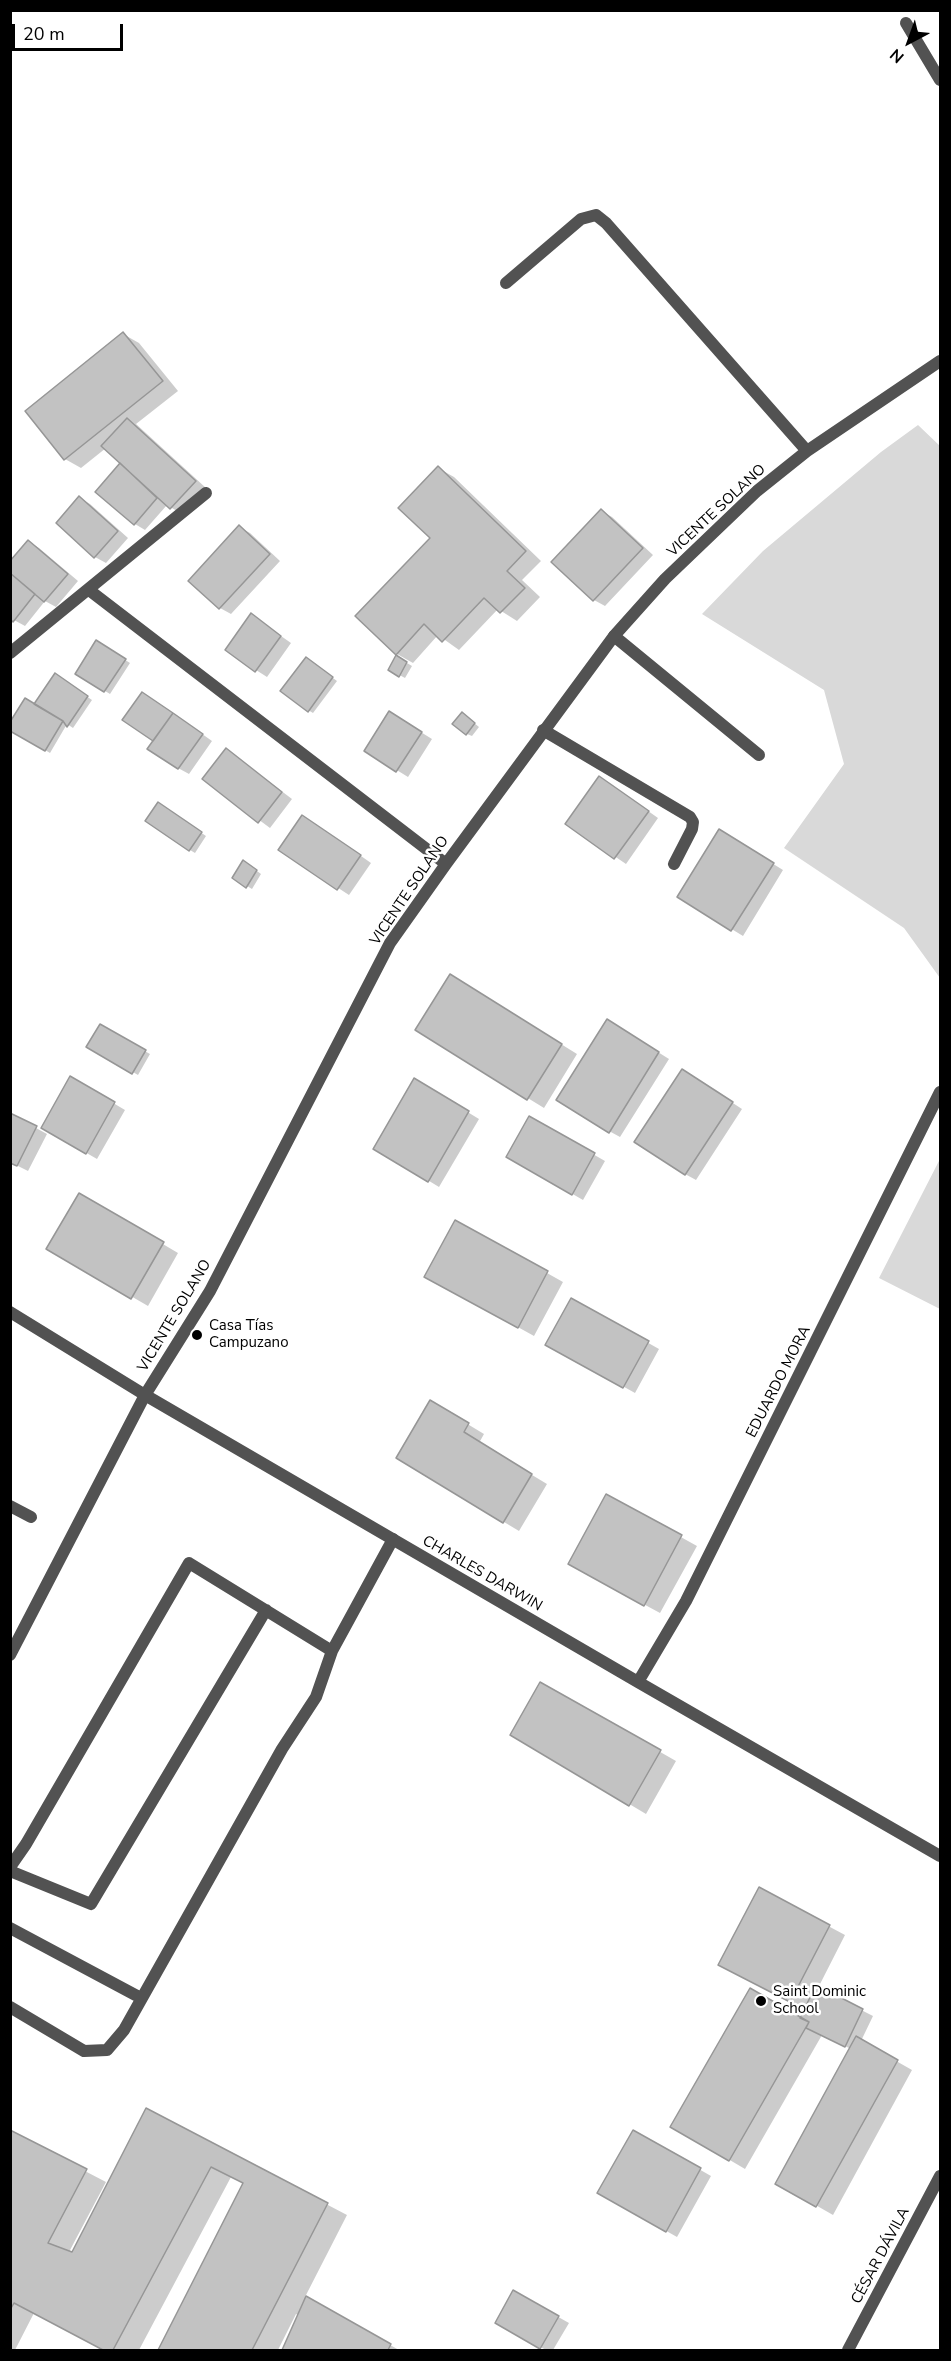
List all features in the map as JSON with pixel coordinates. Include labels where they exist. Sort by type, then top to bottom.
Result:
[{"type":"street","points":[[906,23],[940,80]]},
{"type":"street","points":[[506,283],[581,219],[596,215],[606,223],[807,451]]},
{"type":"street","name":"VICENTE SOLANO","points":[[10,1656],[145,1395],[210,1291],[390,943],[446,864],[614,636],[665,579],[757,490],[807,451],[940,361]]},
{"type":"street","points":[[10,653],[206,493]]},
{"type":"street","points":[[89,590],[446,864]]},
{"type":"street","points":[[614,636],[759,755]]},
{"type":"street","points":[[543,730],[690,817],[693,822],[692,829],[675,864]]},
{"type":"street","name":"EDUARDO MORA","points":[[638,1682],[686,1601],[940,1092]]},
{"type":"street","name":"CHARLES DARWIN","points":[[10,1312],[145,1395],[940,1856]]},
{"type":"street","points":[[10,1506],[31,1517]]},
{"type":"street","points":[[10,2007],[84,2051],[106,2050],[124,2030],[282,1749],[316,1697],[332,1651],[393,1539]]},
{"type":"street","points":[[266,1611],[91,1904],[10,1869],[189,1563],[332,1651]]},
{"type":"street","points":[[10,1928],[141,1998]]},
{"type":"street","name":"CÉSAR DÁVILA","points":[[848,2350],[940,2176]]},
{"type":"shaded area","points":[[918,425],[940,446],[940,978],[904,928],[784,848],[844,764],[824,690],[702,614],[763,551],[881,452]]},
{"type":"shaded area","points":[[940,1159],[940,1309],[879,1278]]},
{"type":"building","points":[[123,332],[163,381],[64,460],[25,411]]},
{"type":"building","points":[[127,418],[196,481],[170,509],[101,446]]},
{"type":"building","points":[[120,463],[157,498],[134,525],[95,492]]},
{"type":"building","points":[[438,466],[526,551],[507,571],[525,588],[500,613],[484,598],[442,642],[424,624],[396,655],[355,616],[430,538],[398,508]]},
{"type":"building","points":[[79,496],[118,531],[94,558],[56,523]]},
{"type":"building","points":[[601,509],[643,548],[593,601],[551,562]]},
{"type":"building","points":[[239,525],[270,554],[219,609],[188,581]]},
{"type":"building","points":[[28,540],[68,574],[44,602],[10,573],[10,561]]},
{"type":"building","points":[[10,573],[35,594],[13,622],[10,619]]},
{"type":"building","points":[[251,613],[281,636],[255,672],[225,650]]},
{"type":"building","points":[[96,640],[126,659],[104,692],[75,674]]},
{"type":"building","points":[[396,655],[407,662],[399,677],[388,670]]},
{"type":"building","points":[[306,657],[333,677],[308,712],[280,691]]},
{"type":"building","points":[[55,673],[88,696],[67,727],[63,721],[34,704]]},
{"type":"building","points":[[142,692],[173,713],[153,741],[122,720]]},
{"type":"building","points":[[25,698],[63,721],[45,751],[10,731],[10,722]]},
{"type":"building","points":[[389,711],[422,732],[396,772],[364,751]]},
{"type":"building","points":[[462,712],[475,723],[466,735],[452,724]]},
{"type":"building","points":[[173,713],[203,734],[178,769],[147,749]]},
{"type":"building","points":[[226,748],[282,792],[258,823],[202,779]]},
{"type":"building","points":[[599,776],[649,811],[614,859],[565,824]]},
{"type":"building","points":[[158,802],[202,832],[189,851],[145,821]]},
{"type":"building","points":[[302,815],[361,855],[337,890],[278,850]]},
{"type":"building","points":[[719,829],[774,863],[731,931],[677,897]]},
{"type":"building","points":[[243,860],[257,870],[246,888],[232,878]]},
{"type":"building","points":[[450,974],[562,1044],[527,1100],[415,1030]]},
{"type":"building","points":[[607,1019],[659,1052],[609,1133],[556,1100]]},
{"type":"building","points":[[100,1024],[146,1050],[132,1074],[86,1047]]},
{"type":"building","points":[[682,1069],[733,1102],[685,1175],[634,1142]]},
{"type":"building","points":[[70,1076],[115,1102],[86,1154],[41,1128]]},
{"type":"building","points":[[414,1078],[469,1111],[428,1182],[373,1149]]},
{"type":"building","points":[[10,1113],[37,1126],[17,1166],[10,1163]]},
{"type":"building","points":[[529,1116],[595,1153],[572,1195],[506,1157]]},
{"type":"building","points":[[79,1193],[164,1242],[131,1299],[46,1249]]},
{"type":"building","points":[[455,1220],[548,1271],[518,1328],[424,1277]]},
{"type":"building","points":[[571,1298],[649,1341],[623,1388],[545,1345]]},
{"type":"building","points":[[430,1400],[469,1423],[464,1432],[532,1474],[503,1523],[396,1458]]},
{"type":"building","points":[[606,1494],[682,1535],[644,1606],[568,1564]]},
{"type":"building","points":[[540,1682],[661,1750],[629,1806],[510,1735]]},
{"type":"building","points":[[759,1887],[830,1925],[790,2002],[718,1965]]},
{"type":"building","points":[[816,1985],[863,2009],[845,2047],[806,2028],[809,2022],[800,2018]]},
{"type":"building","points":[[750,1988],[809,2022],[729,2161],[670,2127]]},
{"type":"building","points":[[856,2036],[898,2060],[816,2207],[775,2184]]},
{"type":"building","points":[[146,2108],[328,2203],[252,2350],[158,2350],[243,2183],[211,2167],[113,2350],[103,2350],[14,2303],[10,2310],[10,2130],[87,2169],[48,2243],[72,2252]]},
{"type":"building","points":[[633,2130],[701,2168],[666,2232],[597,2193]]},
{"type":"building","points":[[513,2290],[559,2316],[540,2349],[495,2323]]},
{"type":"building","points":[[306,2296],[391,2344],[388,2350],[282,2350]]},
{"type":"place","name":"Casa Tías Campuzano","points":[[197,1335]]},
{"type":"place","name":"Saint Dominic School","points":[[761,2001]]}]
